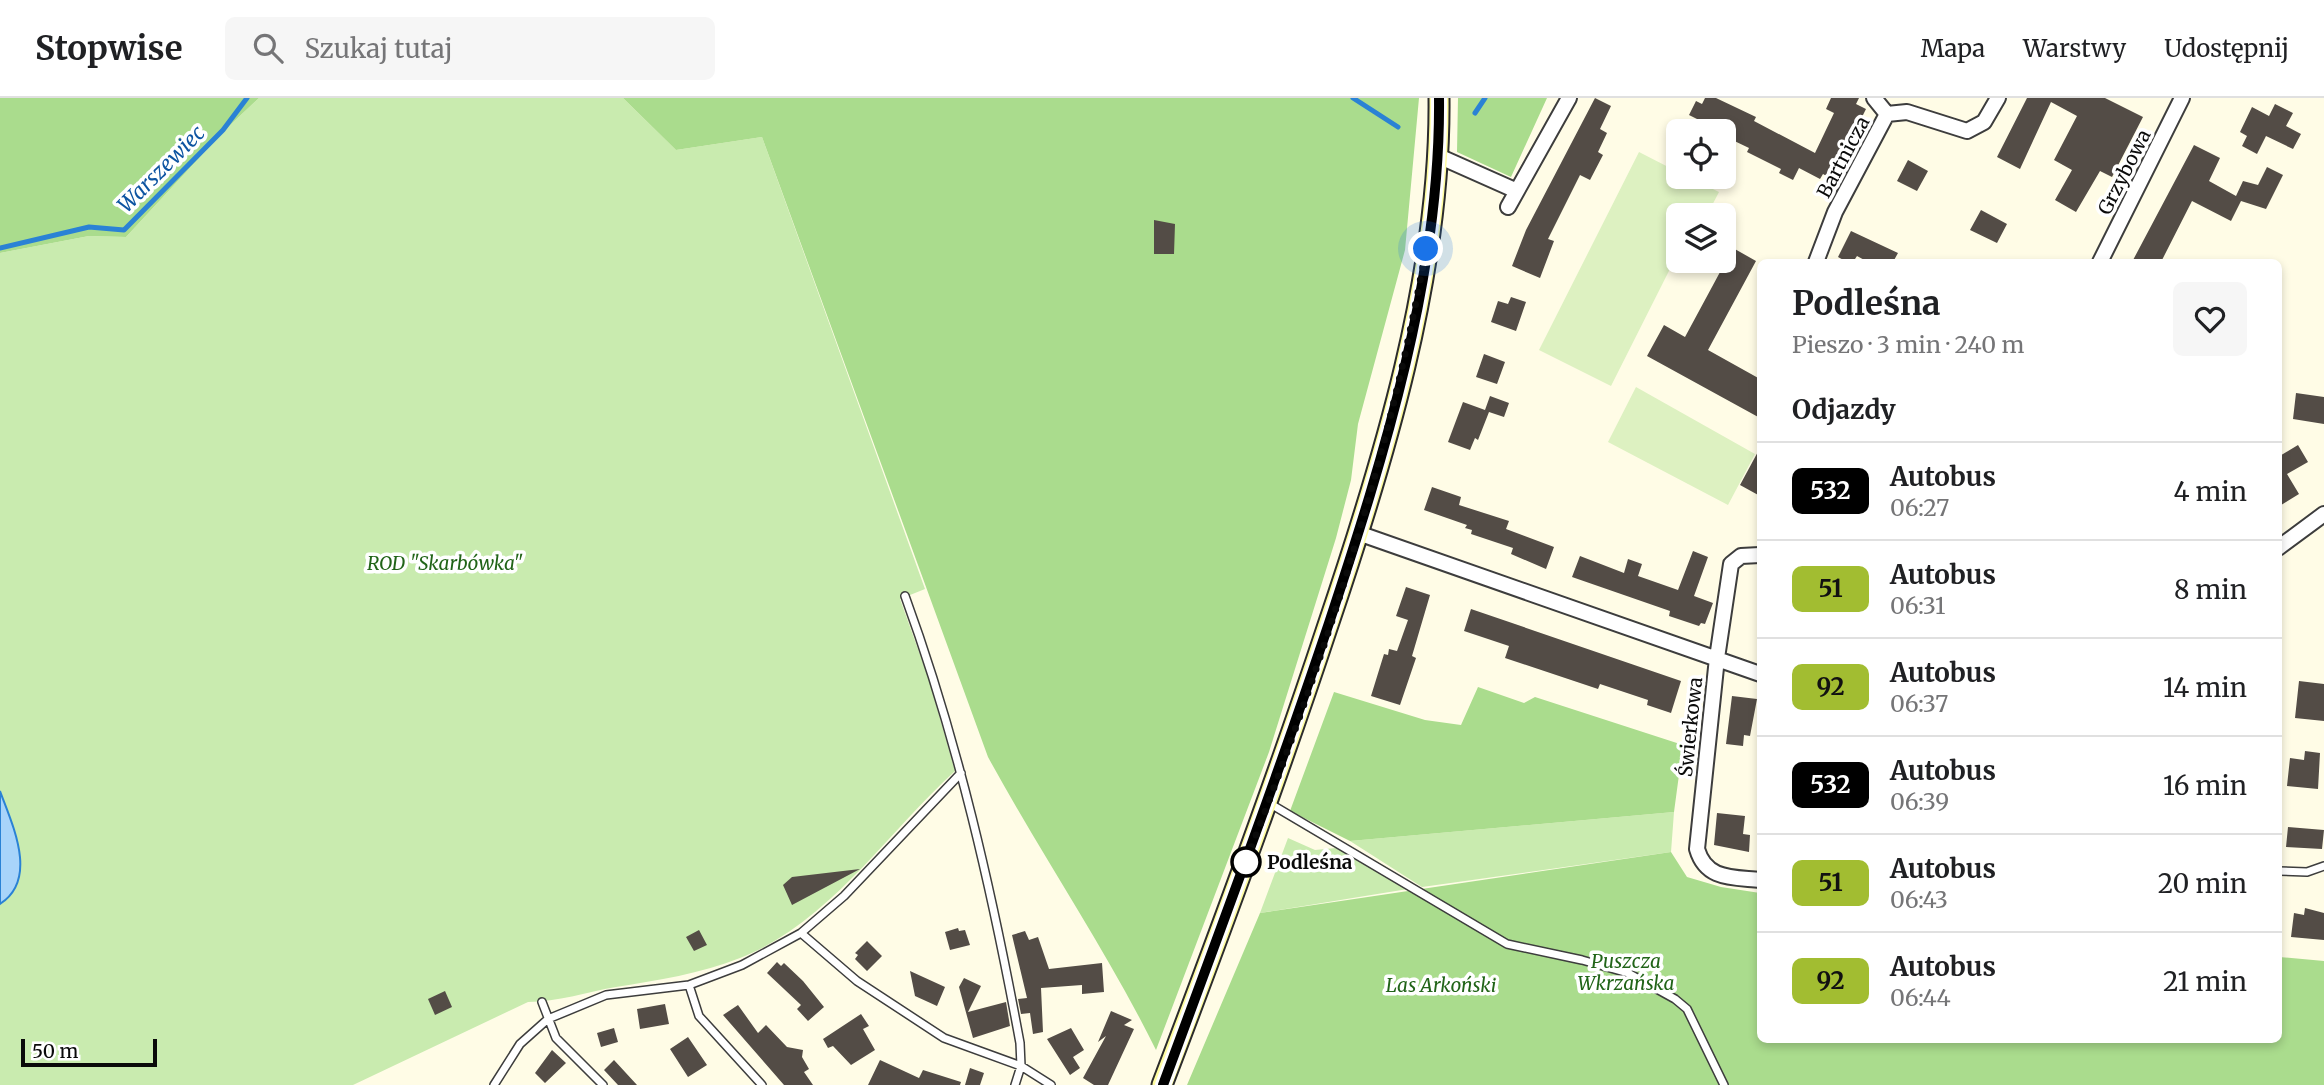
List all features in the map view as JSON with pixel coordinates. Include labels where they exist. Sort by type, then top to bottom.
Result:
[{"type":"street","points":[[1163,1085],[1269,802],[1359,533],[1404,367],[1430,230],[1439,98]]},
{"type":"street","points":[[1508,207],[1569,98]]},
{"type":"street","points":[[1874,98],[1887,114]]},
{"type":"street","name":"Bartnicza","points":[[1817,259],[1835,212],[1887,114],[1907,112],[1967,131],[1984,122],[1998,98]]},
{"type":"street","name":"Grzybowa","points":[[2102,259],[2182,98]]},
{"type":"street","points":[[1436,155],[1517,191]]},
{"type":"street","points":[[2282,545],[2324,514]]},
{"type":"street","points":[[1359,533],[1757,673]]},
{"type":"street","name":"Świerkowa","points":[[1757,555],[1741,556],[1731,564],[1717,658],[1697,849],[1705,867],[1713,874],[1757,880]]},
{"type":"lane","points":[[905,596],[935,677],[989,882],[1020,1043],[1021,1066],[1015,1085]]},
{"type":"lane","points":[[494,1085],[520,1044],[548,1019],[606,995],[689,985],[742,965],[801,933],[844,896],[961,773]]},
{"type":"lane","points":[[1269,802],[1507,944],[1582,960],[1628,974],[1675,999],[1687,1009],[1724,1085]]},
{"type":"lane","points":[[2282,871],[2306,872],[2324,866]]},
{"type":"lane","points":[[801,933],[857,981],[944,1038],[1021,1066],[1051,1085]]},
{"type":"lane","points":[[689,985],[699,1016],[762,1085]]},
{"type":"lane","points":[[542,1002],[556,1038],[603,1085]]},
{"type":"green space","points":[[0,98],[259,98],[226,129],[126,237],[89,236],[0,253]]},
{"type":"green space","name":"ROD \"Skarbówka\"","points":[[259,98],[623,98],[676,150],[762,137],[925,589],[900,599],[929,680],[955,771],[829,900],[772,942],[725,964],[561,999],[528,1002],[353,1085],[0,1085],[0,253],[89,236],[126,237],[226,129]]},
{"type":"green space","points":[[623,98],[1419,98],[1405,250],[1358,424],[1351,480],[1336,538],[1269,752],[1156,1050],[1137,1012],[988,757],[762,137],[676,150]]},
{"type":"green space","points":[[1458,98],[1547,98],[1511,177],[1457,152]]},
{"type":"green space","points":[[1639,152],[1666,166],[1666,189],[1713,189],[1719,192],[1713,203],[1666,203],[1668,273],[1611,386],[1539,350]]},
{"type":"green space","points":[[1636,387],[1755,454],[1728,505],[1608,442]]},
{"type":"green space","points":[[1478,687],[1524,703],[1535,697],[1683,745],[1674,812],[1350,841],[1290,811],[1334,692],[1425,720],[1461,725]]},
{"type":"green space","points":[[1674,812],[1671,852],[1422,887],[1350,841]]},
{"type":"green space","points":[[1288,838],[1315,850],[1336,848],[1408,889],[1260,913]]},
{"type":"green space","name":"Puszcza Wkrzańska","points":[[1671,852],[1687,877],[1721,887],[1757,893],[1757,1043],[2282,1043],[2282,957],[2324,961],[2324,1085],[1187,1085],[1260,913]]},
{"type":"water","points":[[0,791],[16,835],[20,866],[12,893],[0,904]]},
{"type":"building","points":[[1595,98],[1611,106],[1600,129],[1607,133],[1598,152],[1603,155],[1590,180],[1580,175],[1548,239],[1554,241],[1540,278],[1512,266],[1526,230]]},
{"type":"building","points":[[1705,98],[1716,98],[1756,117],[1754,121],[1815,153],[1834,113],[1826,109],[1831,98],[1859,98],[1856,104],[1866,109],[1856,129],[1859,131],[1832,179],[1823,174],[1820,179],[1799,168],[1793,180],[1779,173],[1781,169],[1747,152],[1749,148],[1736,142],[1736,119],[1697,119],[1689,115],[1696,101],[1702,104]]},
{"type":"building","points":[[2027,98],[2105,98],[2143,117],[2112,177],[2100,171],[2076,212],[2055,200],[2072,170],[2054,160],[2077,116],[2051,102],[2020,169],[1997,157]]},
{"type":"building","points":[[2275,104],[2293,113],[2286,126],[2301,134],[2293,149],[2266,136],[2257,154],[2242,146],[2247,136],[2240,132],[2252,107],[2269,116]]},
{"type":"building","points":[[2194,145],[2220,158],[2209,181],[2236,196],[2243,181],[2258,185],[2267,167],[2283,175],[2266,209],[2241,201],[2231,221],[2192,201],[2163,259],[2134,259]]},
{"type":"building","points":[[1908,160],[1928,171],[1917,191],[1897,181]]},
{"type":"building","points":[[1981,210],[2007,224],[1997,243],[1970,230]]},
{"type":"building","points":[[1154,220],[1175,224],[1174,254],[1154,254]]},
{"type":"building","points":[[1851,231],[1898,253],[1895,259],[1838,257]]},
{"type":"building","points":[[1736,250],[1756,261],[1708,350],[1757,377],[1757,416],[1647,356],[1664,325],[1685,337],[1720,273],[1736,273]]},
{"type":"building","points":[[1511,297],[1526,302],[1516,331],[1491,322],[1498,301],[1508,304]]},
{"type":"building","points":[[1484,354],[1505,362],[1497,384],[1476,377]]},
{"type":"building","points":[[2296,393],[2324,397],[2324,424],[2293,419]]},
{"type":"building","points":[[1490,396],[1509,403],[1504,417],[1489,412],[1478,440],[1475,438],[1470,450],[1448,442],[1463,402],[1485,410]]},
{"type":"building","points":[[2298,445],[2308,462],[2287,474],[2299,494],[2282,505],[2282,455]]},
{"type":"building","points":[[1757,454],[1757,494],[1740,485]]},
{"type":"building","points":[[1432,487],[1461,497],[1459,505],[1509,521],[1506,529],[1554,547],[1546,569],[1511,554],[1513,548],[1471,534],[1472,530],[1465,528],[1467,525],[1424,510]]},
{"type":"building","points":[[1693,551],[1708,557],[1694,596],[1713,603],[1705,624],[1701,623],[1699,626],[1669,616],[1670,611],[1572,577],[1580,556],[1624,573],[1628,559],[1642,564],[1638,576],[1678,590]]},
{"type":"building","points":[[1406,587],[1430,595],[1412,656],[1416,658],[1400,705],[1371,696],[1384,654],[1388,655],[1389,649],[1397,651],[1408,620],[1396,616]]},
{"type":"building","points":[[1471,609],[1681,681],[1671,713],[1647,705],[1648,700],[1600,684],[1598,689],[1505,658],[1509,646],[1464,631]]},
{"type":"building","points":[[2299,681],[2324,684],[2324,721],[2295,718]]},
{"type":"building","points":[[1732,696],[1757,699],[1750,736],[1744,735],[1743,746],[1726,744]]},
{"type":"building","points":[[2305,751],[2320,753],[2318,789],[2287,786],[2290,758],[2304,760]]},
{"type":"building","points":[[1717,813],[1745,816],[1743,834],[1750,835],[1749,852],[1714,845]]},
{"type":"building","points":[[2288,827],[2324,830],[2322,849],[2286,847]]},
{"type":"building","points":[[860,869],[792,905],[783,885],[792,877]]},
{"type":"building","points":[[2305,908],[2324,913],[2324,940],[2291,937],[2294,913],[2304,915]]},
{"type":"building","points":[[958,928],[959,931],[965,930],[970,945],[950,950],[945,932]]},
{"type":"building","points":[[699,930],[707,945],[694,951],[686,937]]},
{"type":"building","points":[[1025,931],[1029,940],[1038,937],[1049,969],[1102,963],[1104,992],[1082,994],[1082,985],[1041,988],[1043,1032],[1033,1034],[1030,1013],[1021,1014],[1018,999],[1027,998],[1012,935]]},
{"type":"building","points":[[867,941],[882,956],[867,971],[855,959],[858,955],[855,953]]},
{"type":"building","points":[[777,962],[781,966],[784,963],[803,981],[824,1007],[808,1021],[797,1009],[801,1005],[767,973]]},
{"type":"building","points":[[910,971],[945,987],[937,1006],[915,996]]},
{"type":"building","points":[[964,978],[981,986],[968,1012],[1006,1002],[1010,1026],[973,1038],[959,987]]},
{"type":"building","points":[[445,991],[452,1007],[435,1015],[428,999]]},
{"type":"building","points":[[665,1004],[669,1024],[640,1029],[637,1009]]},
{"type":"building","points":[[738,1005],[758,1033],[766,1025],[787,1047],[803,1050],[802,1057],[809,1069],[804,1072],[813,1085],[784,1085],[723,1015]]},
{"type":"building","points":[[1111,1011],[1132,1020],[1124,1025],[1134,1029],[1108,1085],[1094,1085],[1083,1078],[1106,1036],[1098,1042]]},
{"type":"building","points":[[861,1014],[869,1026],[863,1029],[875,1050],[851,1065],[833,1046],[828,1048],[823,1039]]},
{"type":"building","points":[[614,1028],[618,1042],[601,1047],[597,1033]]},
{"type":"building","points":[[1071,1028],[1084,1050],[1073,1057],[1080,1068],[1070,1075],[1047,1039]]},
{"type":"building","points":[[688,1037],[707,1065],[688,1077],[670,1049]]},
{"type":"building","points":[[552,1050],[566,1063],[545,1083],[535,1073]]},
{"type":"building","points":[[614,1060],[637,1085],[618,1085],[604,1070]]},
{"type":"building","points":[[880,1060],[919,1078],[923,1070],[961,1082],[960,1085],[868,1085]]},
{"type":"building","points":[[970,1068],[984,1073],[980,1085],[965,1085]]},
{"type":"waterway","name":"Warszewiec","points":[[0,248],[89,227],[124,230],[223,130],[247,98]]},
{"type":"waterway","name":"Warszewiec","points":[[1353,98],[1398,127]]},
{"type":"waterway","name":"Warszewiec","points":[[1475,113],[1485,98]]},
{"type":"bus line","name":"532","points":[[1163,1085],[1269,802],[1370,497],[1401,381],[1430,230],[1439,98]]},
{"type":"place","name":"Podleśna","points":[[1246,862]]},
{"type":"route","points":[[1246,862],[1244,866],[1269,802],[1370,497],[1401,381],[1426,249]]},
{"type":"park label","name":"Las Arkoński","points":[[1441,985]]}]
